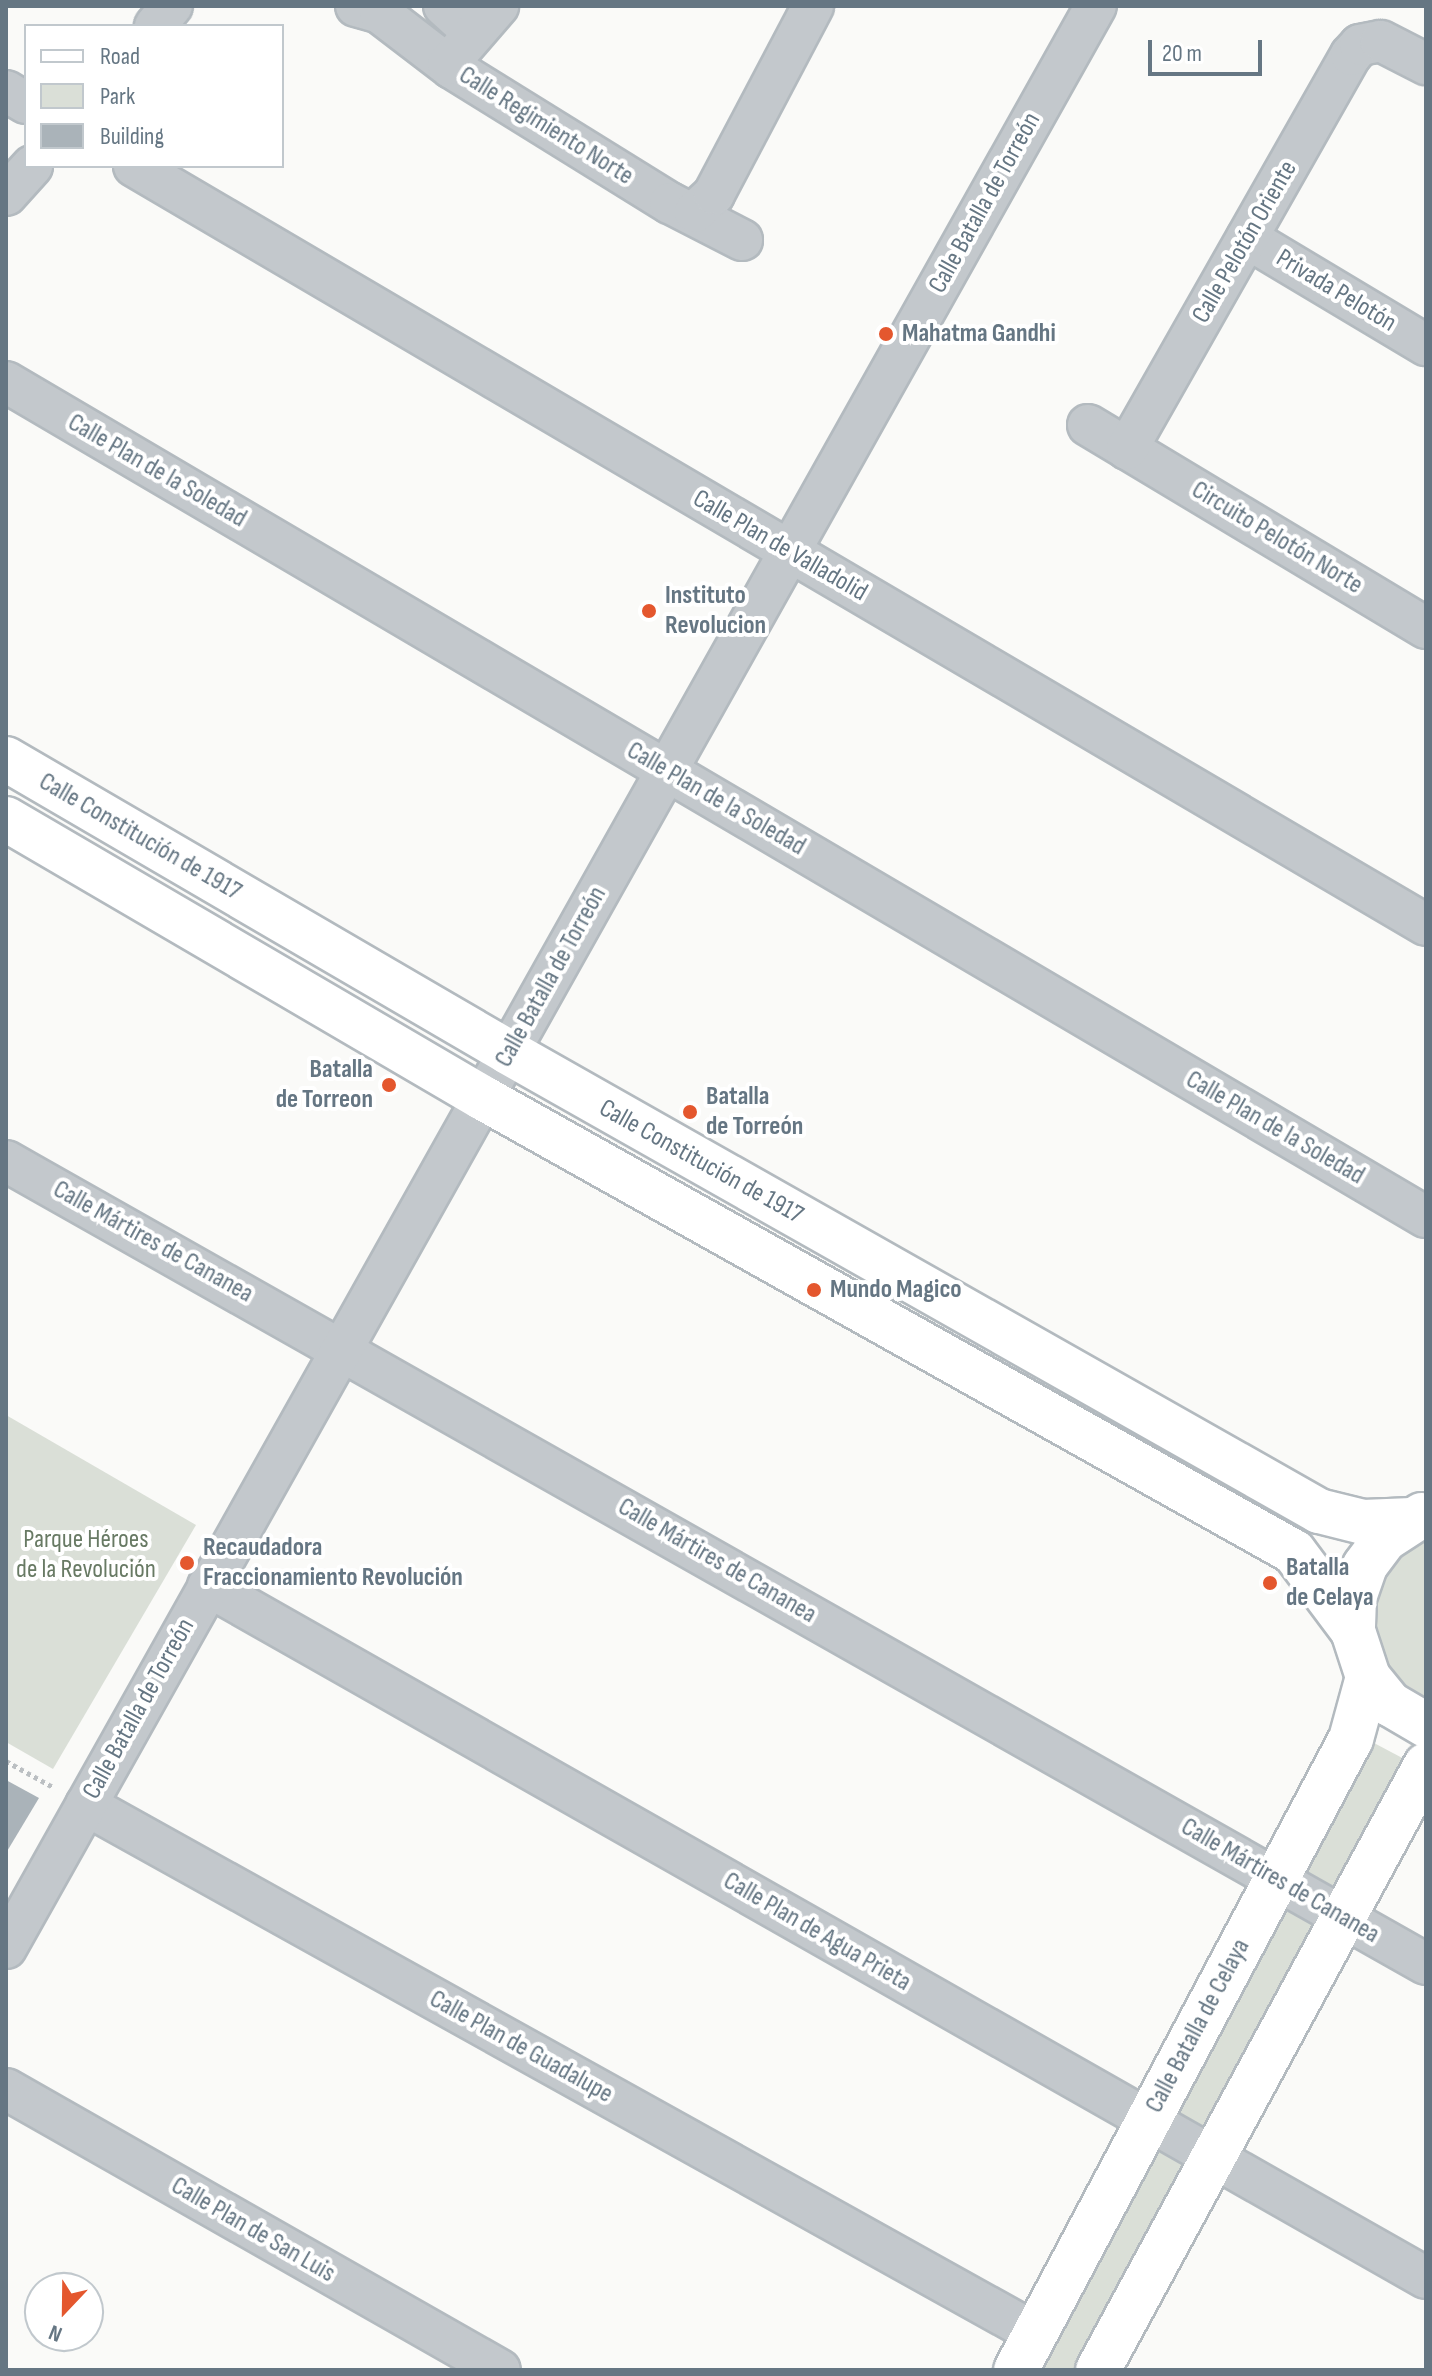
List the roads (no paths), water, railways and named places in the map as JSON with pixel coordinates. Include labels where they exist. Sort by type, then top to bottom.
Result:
[{"type":"street","points":[[157,24],[172,6]]},
{"type":"street","name":"Calle Regimiento Norte","points":[[356,6],[380,13],[448,64],[670,203],[695,212],[742,240]]},
{"type":"street","name":"Calle Regimiento Norte","points":[[444,6],[486,20]]},
{"type":"street","points":[[695,212],[714,194],[813,6]]},
{"type":"street","name":"Calle Batalla de Torreón","points":[[6,1948],[1096,6]]},
{"type":"street","points":[[448,64],[486,20]]},
{"type":"street","name":"Calle Pelotón Oriente","points":[[1127,449],[1351,55],[1369,42],[1394,46],[1426,64]]},
{"type":"street","points":[[6,91],[24,102]]},
{"type":"street","points":[[6,195],[30,168]]},
{"type":"street","name":"Calle Plan de Valladolid","points":[[137,168],[1426,925]]},
{"type":"street","name":"Privada Pelotón","points":[[1247,238],[1426,345]]},
{"type":"street","name":"Calle Plan de la Soledad","points":[[6,382],[1426,1217]]},
{"type":"street","name":"Circuito Pelotón Norte","points":[[1088,425],[1426,628]]},
{"type":"street","name":"Calle Constitución de 1917","points":[[6,759],[508,1052],[1319,1511],[1363,1522],[1419,1516]]},
{"type":"street","name":"Calle Constitución de 1917","points":[[6,819],[483,1098],[1294,1552],[1353,1631]]},
{"type":"street","name":"Calle Mártires de Cananea","points":[[6,1161],[342,1348],[1426,1964]]},
{"type":"street","points":[[1419,1516],[1385,1539],[1365,1566],[1354,1598],[1353,1631],[1368,1677],[1390,1704],[1426,1725]]},
{"type":"street","name":"Calle Plan de Agua Prieta","points":[[208,1586],[1426,2278]]},
{"type":"street","name":"Calle Batalla de Celaya","points":[[1025,2351],[1351,1739],[1368,1677]]},
{"type":"street","points":[[1099,2369],[1426,1765]]},
{"type":"street","name":"Calle Plan de Guadalupe","points":[[86,1805],[1025,2351]]},
{"type":"street","name":"Calle Plan de San Luis","points":[[6,2089],[500,2370]]},
{"type":"place","name":"Mahatma Gandhi","points":[[886,334]]},
{"type":"place","name":"Instituto Revolucion","points":[[649,611]]},
{"type":"place","name":"Batalla de Torreon","points":[[389,1085]]},
{"type":"place","name":"Batalla de Torreón","points":[[690,1112]]},
{"type":"place","name":"Mundo Magico","points":[[814,1290]]},
{"type":"place","name":"Recaudadora Fraccionamiento Revolución","points":[[187,1563]]},
{"type":"place","name":"Batalla de Celaya","points":[[1270,1583]]},
{"type":"park label","name":"Parque Héroes de la Revolución","points":[[86,1555]]}]
